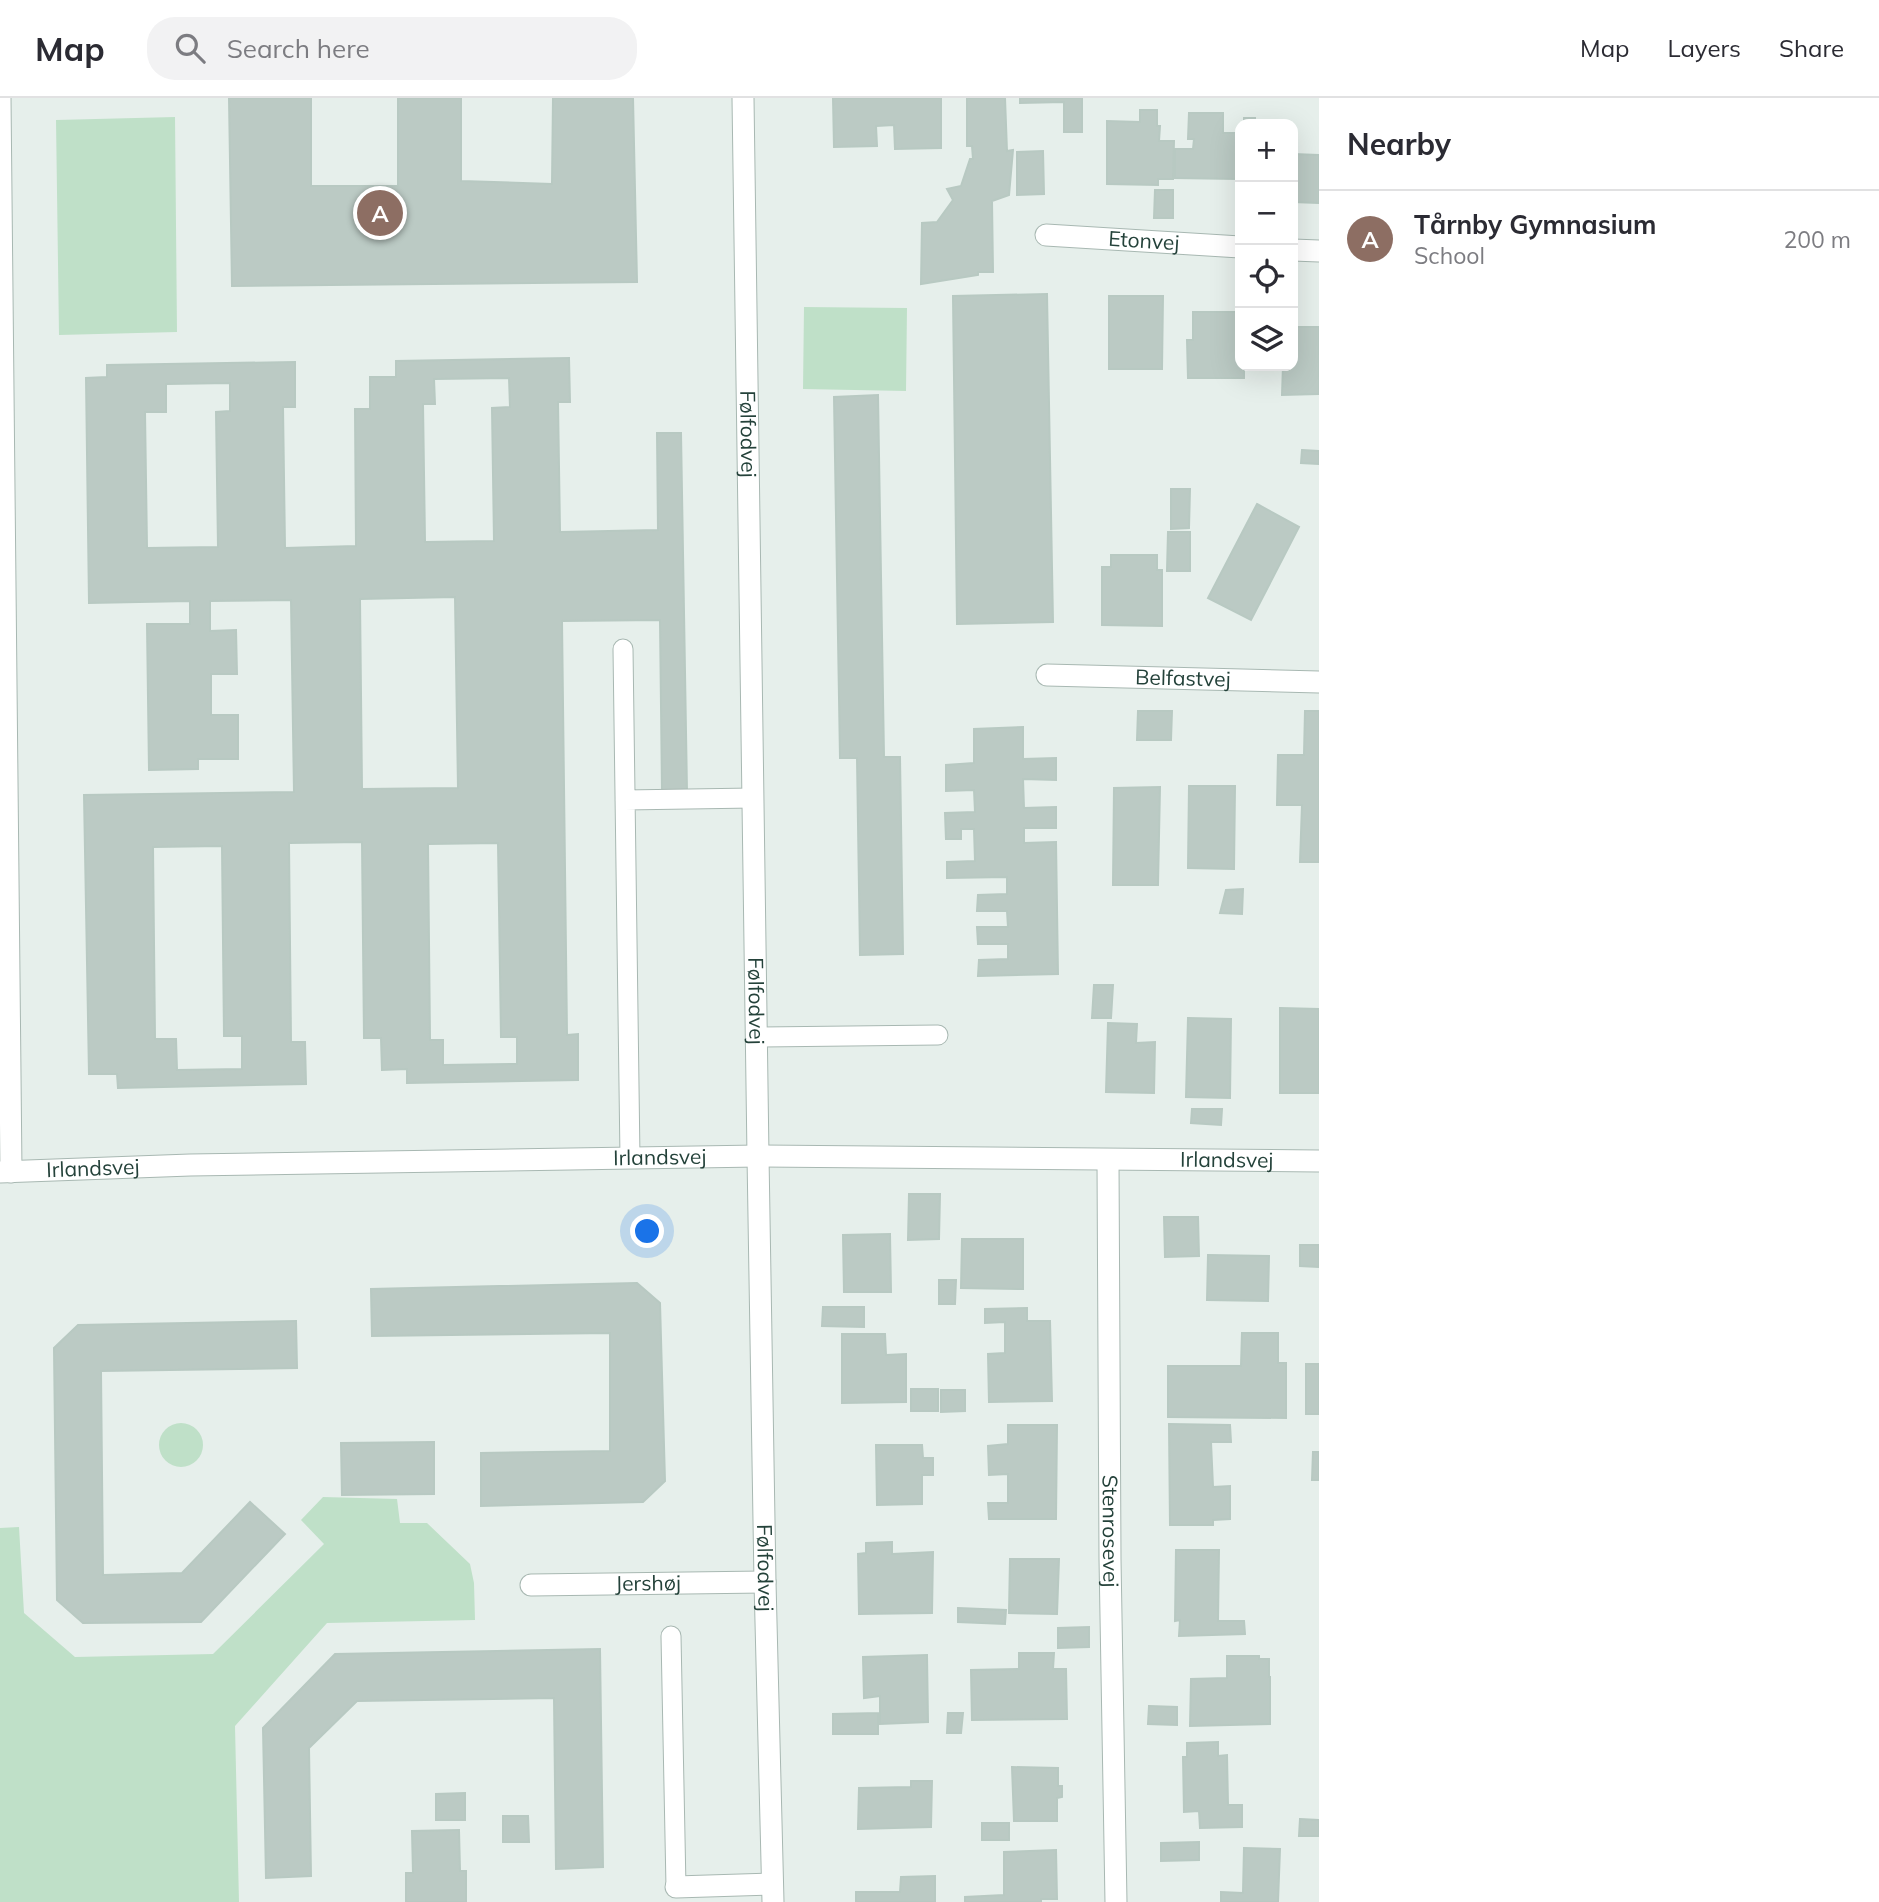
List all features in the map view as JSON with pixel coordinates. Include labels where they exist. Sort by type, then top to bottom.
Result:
[{"type":"street","points":[[1,98],[6,1172]]},
{"type":"street","name":"Følfodvej","points":[[743,98],[756,1037],[772,1893]]},
{"type":"street","name":"Etonvej","points":[[1046,235],[1235,247]]},
{"type":"street","points":[[1298,250],[1319,251]]},
{"type":"street","name":"Belfastvej","points":[[1047,675],[1319,682]]},
{"type":"street","name":"Irlandsvej","points":[[6,1172],[161,1166],[758,1156],[1319,1161]]},
{"type":"street","name":"Stenrosevej","points":[[1108,1160],[1110,1559],[1116,1902]]},
{"type":"street","name":"Jershøj","points":[[531,1585],[765,1582]]},
{"type":"street","points":[[676,1887],[772,1893]]},
{"type":"lane","points":[[622,649],[630,1158]]},
{"type":"lane","points":[[625,800],[753,798]]},
{"type":"lane","points":[[756,1037],[938,1035]]},
{"type":"lane","points":[[671,1636],[676,1887]]},
{"type":"green space","points":[[175,117],[177,332],[59,335],[56,120]]},
{"type":"green space","points":[[804,307],[907,308],[906,391],[803,389]]},
{"type":"green space","points":[[181,1423],[197,1429],[203,1445],[197,1461],[181,1467],[165,1461],[159,1445],[165,1429]]},
{"type":"green space","points":[[323,1497],[397,1499],[400,1523],[427,1523],[470,1564],[474,1583],[475,1620],[327,1623],[235,1726],[239,1902],[0,1902],[0,1528],[19,1527],[24,1613],[75,1657],[213,1654],[324,1544],[301,1520]]},
{"type":"building","points":[[229,98],[311,98],[311,186],[398,186],[398,98],[461,98],[461,181],[552,184],[553,98],[633,98],[637,282],[232,286]]},
{"type":"building","points":[[833,98],[941,98],[941,148],[895,149],[894,125],[876,126],[877,146],[834,147]]},
{"type":"building","points":[[967,98],[1005,98],[1007,151],[1013,150],[1009,195],[992,201],[993,272],[978,272],[978,275],[921,284],[922,223],[937,222],[953,200],[947,189],[961,186],[970,159],[973,159],[972,146],[967,146]]},
{"type":"building","points":[[1020,98],[1082,98],[1082,132],[1064,132],[1064,102],[1020,103]]},
{"type":"building","points":[[1140,110],[1157,110],[1159,141],[1174,141],[1173,179],[1158,179],[1158,185],[1107,184],[1107,121],[1140,122]]},
{"type":"building","points":[[1189,113],[1223,113],[1223,133],[1235,133],[1235,179],[1175,178],[1175,149],[1193,149],[1194,139],[1188,139]]},
{"type":"building","points":[[1043,151],[1044,194],[1017,195],[1017,152]]},
{"type":"building","points":[[1298,154],[1319,155],[1319,203],[1298,202]]},
{"type":"building","points":[[1155,190],[1173,190],[1173,218],[1154,218]]},
{"type":"building","points":[[1047,294],[1053,622],[957,624],[953,296]]},
{"type":"building","points":[[1109,296],[1163,296],[1162,369],[1109,369]]},
{"type":"building","points":[[1193,312],[1235,312],[1235,371],[1244,371],[1244,378],[1188,378],[1187,340],[1193,340]]},
{"type":"building","points":[[1298,327],[1319,327],[1319,394],[1282,395],[1283,371],[1298,371]]},
{"type":"building","points":[[569,358],[570,402],[558,402],[560,532],[658,530],[657,433],[681,433],[687,792],[662,792],[660,620],[562,621],[567,1035],[578,1034],[578,1080],[407,1083],[407,1069],[382,1070],[381,1038],[364,1038],[362,842],[289,843],[291,1042],[305,1042],[306,1084],[118,1088],[117,1074],[89,1074],[84,795],[294,792],[291,600],[210,601],[210,631],[236,630],[237,674],[211,674],[211,715],[238,715],[238,759],[198,759],[198,769],[149,770],[147,624],[190,624],[190,601],[89,603],[86,378],[107,377],[107,365],[295,362],[295,407],[283,407],[285,548],[356,546],[355,409],[370,409],[370,377],[396,377],[396,361]],"holes":[[[509,378],[510,407],[492,408],[494,541],[425,542],[423,404],[435,404],[434,379]],[[230,383],[230,411],[216,412],[218,547],[147,548],[145,412],[166,412],[166,384]],[[455,597],[458,788],[362,789],[360,599]],[[498,843],[501,1037],[517,1037],[517,1064],[443,1065],[443,1040],[430,1040],[428,844]],[[222,846],[224,1036],[242,1036],[242,1069],[177,1070],[176,1039],[155,1039],[153,847]]]},
{"type":"building","points":[[878,395],[884,757],[900,757],[903,954],[860,955],[857,758],[840,758],[834,397]]},
{"type":"building","points":[[1302,450],[1319,451],[1319,464],[1301,463]]},
{"type":"building","points":[[1171,489],[1190,489],[1189,528],[1171,529]]},
{"type":"building","points":[[1257,504],[1299,527],[1251,620],[1208,598]]},
{"type":"building","points":[[1168,532],[1190,532],[1190,571],[1167,571]]},
{"type":"building","points":[[1111,555],[1157,555],[1157,570],[1162,570],[1162,626],[1102,625],[1102,567],[1111,567]]},
{"type":"building","points":[[1138,711],[1172,711],[1171,740],[1137,740]]},
{"type":"building","points":[[1305,711],[1319,711],[1319,862],[1300,862],[1302,805],[1277,805],[1278,755],[1304,755]]},
{"type":"building","points":[[1023,727],[1023,759],[1056,758],[1056,780],[1023,779],[1024,808],[1056,807],[1056,828],[1024,828],[1024,843],[1056,842],[1058,974],[978,976],[979,960],[1008,959],[1008,944],[978,944],[977,927],[1008,927],[1007,911],[977,911],[978,895],[1007,894],[1007,877],[947,878],[947,862],[975,861],[974,829],[961,829],[961,839],[946,839],[945,813],[975,812],[974,790],[946,791],[946,765],[974,763],[974,729]]},
{"type":"building","points":[[1189,786],[1235,786],[1234,869],[1188,868]]},
{"type":"building","points":[[1160,787],[1158,885],[1113,885],[1114,788]]},
{"type":"building","points":[[1243,889],[1242,914],[1220,913],[1226,890]]},
{"type":"building","points":[[1094,985],[1113,985],[1111,1018],[1092,1018]]},
{"type":"building","points":[[1280,1008],[1319,1009],[1319,1093],[1280,1093]]},
{"type":"building","points":[[1188,1018],[1231,1019],[1230,1098],[1186,1097]]},
{"type":"building","points":[[1108,1023],[1137,1024],[1136,1043],[1155,1042],[1154,1093],[1106,1092]]},
{"type":"building","points":[[1192,1109],[1222,1109],[1221,1125],[1191,1123]]},
{"type":"building","points":[[909,1194],[940,1194],[939,1239],[908,1240]]},
{"type":"building","points":[[1164,1217],[1198,1217],[1199,1256],[1165,1257]]},
{"type":"building","points":[[890,1234],[891,1292],[844,1292],[843,1235]]},
{"type":"building","points":[[962,1239],[1023,1239],[1023,1289],[961,1288]]},
{"type":"building","points":[[1300,1245],[1319,1245],[1319,1267],[1300,1266]]},
{"type":"building","points":[[1208,1255],[1269,1256],[1268,1301],[1207,1300]]},
{"type":"building","points":[[939,1280],[956,1280],[955,1304],[939,1304]]},
{"type":"building","points":[[637,1283],[660,1303],[665,1481],[643,1502],[481,1506],[481,1453],[610,1451],[610,1333],[372,1336],[371,1289]]},
{"type":"building","points":[[823,1307],[864,1307],[864,1327],[822,1326]]},
{"type":"building","points":[[1027,1308],[1027,1321],[1050,1321],[1052,1401],[989,1402],[988,1354],[1005,1353],[1005,1322],[985,1323],[985,1309]]},
{"type":"building","points":[[296,1321],[297,1368],[101,1371],[103,1575],[182,1573],[250,1502],[285,1534],[201,1622],[83,1623],[57,1600],[54,1348],[78,1325]]},
{"type":"building","points":[[1242,1333],[1278,1333],[1278,1363],[1286,1363],[1286,1418],[1168,1417],[1168,1366],[1241,1366]]},
{"type":"building","points":[[842,1334],[885,1334],[886,1355],[906,1354],[906,1402],[842,1403]]},
{"type":"building","points":[[1306,1364],[1319,1364],[1319,1414],[1306,1414]]},
{"type":"building","points":[[911,1389],[938,1389],[938,1411],[911,1411]]},
{"type":"building","points":[[941,1390],[965,1390],[965,1411],[941,1412]]},
{"type":"building","points":[[1169,1424],[1230,1425],[1231,1442],[1211,1442],[1213,1487],[1230,1486],[1230,1519],[1213,1520],[1213,1525],[1170,1525]]},
{"type":"building","points":[[1008,1425],[1057,1425],[1056,1519],[989,1519],[988,1503],[1008,1503],[1008,1474],[989,1475],[988,1446],[1008,1444]]},
{"type":"building","points":[[434,1442],[434,1494],[342,1495],[341,1443]]},
{"type":"building","points":[[876,1445],[922,1445],[923,1458],[933,1458],[933,1475],[922,1475],[922,1504],[877,1505]]},
{"type":"building","points":[[1313,1452],[1319,1452],[1319,1480],[1312,1480]]},
{"type":"building","points":[[892,1542],[892,1554],[933,1552],[932,1613],[859,1614],[858,1554],[866,1553],[866,1543]]},
{"type":"building","points":[[1176,1550],[1219,1550],[1218,1621],[1244,1621],[1245,1634],[1179,1636],[1180,1620],[1175,1621]]},
{"type":"building","points":[[1010,1559],[1059,1559],[1057,1614],[1009,1613]]},
{"type":"building","points":[[958,1608],[1006,1610],[1005,1624],[958,1622]]},
{"type":"building","points":[[1089,1627],[1089,1647],[1058,1648],[1058,1628]]},
{"type":"building","points":[[600,1649],[603,1867],[556,1869],[554,1698],[357,1701],[309,1748],[311,1876],[266,1878],[263,1728],[335,1654]]},
{"type":"building","points":[[1019,1653],[1054,1653],[1053,1669],[1066,1669],[1067,1719],[972,1720],[971,1670],[1019,1669]]},
{"type":"building","points":[[927,1655],[928,1722],[880,1724],[880,1696],[864,1698],[863,1657]]},
{"type":"building","points":[[1227,1656],[1259,1656],[1259,1659],[1269,1659],[1270,1724],[1190,1726],[1191,1679],[1227,1678]]},
{"type":"building","points":[[1149,1706],[1177,1707],[1177,1725],[1148,1724]]},
{"type":"building","points":[[878,1713],[878,1734],[833,1734],[833,1714]]},
{"type":"building","points":[[948,1713],[963,1713],[961,1733],[947,1733]]},
{"type":"building","points":[[1218,1742],[1218,1756],[1227,1755],[1228,1805],[1242,1805],[1242,1827],[1200,1828],[1199,1811],[1184,1812],[1183,1757],[1187,1757],[1187,1743]]},
{"type":"building","points":[[1012,1767],[1058,1768],[1058,1786],[1062,1786],[1062,1797],[1057,1798],[1057,1821],[1014,1821]]},
{"type":"building","points":[[911,1781],[932,1781],[931,1827],[858,1829],[859,1788],[911,1787]]},
{"type":"building","points":[[465,1793],[465,1820],[436,1820],[436,1794]]},
{"type":"building","points":[[503,1816],[528,1816],[529,1842],[503,1842]]},
{"type":"building","points":[[1300,1819],[1319,1820],[1319,1836],[1299,1836]]},
{"type":"building","points":[[982,1823],[1009,1823],[1009,1840],[982,1840]]},
{"type":"building","points":[[459,1830],[460,1871],[466,1871],[466,1902],[406,1902],[406,1873],[413,1873],[412,1831]]},
{"type":"building","points":[[1199,1842],[1199,1860],[1161,1861],[1161,1843]]},
{"type":"building","points":[[1244,1848],[1280,1849],[1278,1902],[1221,1902],[1221,1892],[1243,1893]]},
{"type":"building","points":[[1056,1850],[1057,1899],[1041,1899],[1041,1902],[965,1902],[965,1897],[1004,1895],[1004,1852]]},
{"type":"building","points":[[935,1876],[935,1902],[856,1902],[856,1892],[900,1892],[901,1877]]},
{"type":"place","name":"Tårnby Gymnasium","points":[[380,213]]}]
